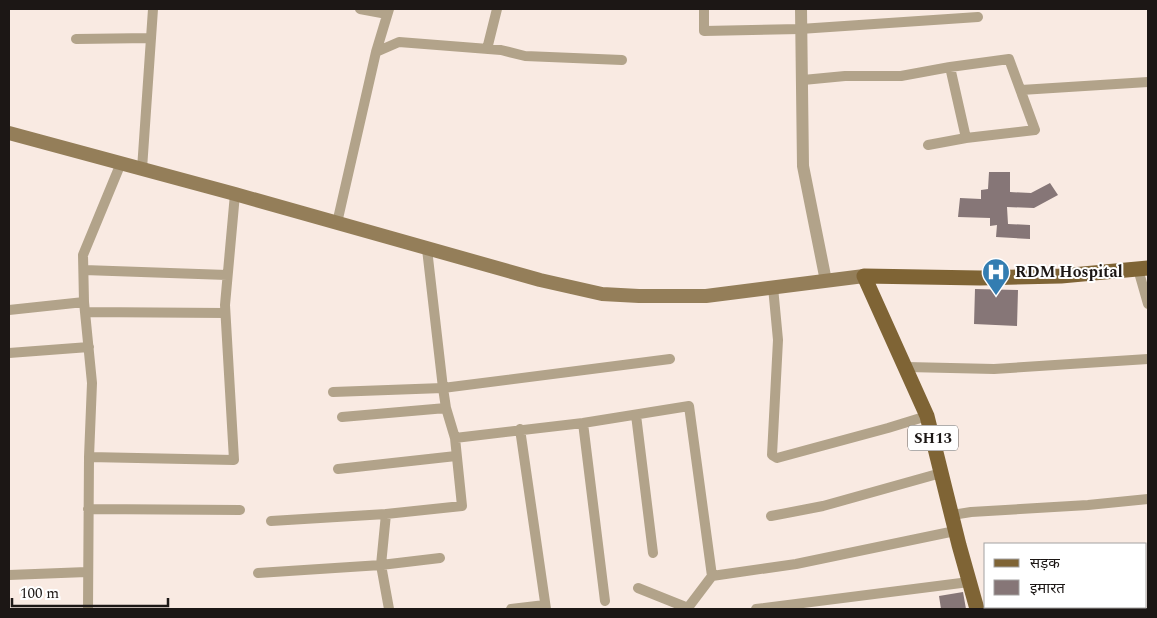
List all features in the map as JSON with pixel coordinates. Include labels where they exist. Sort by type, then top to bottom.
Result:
[{"type":"main road","points":[[9,133],[235,194],[540,280],[602,294],[706,296],[864,276],[980,278],[1061,276],[1143,269]]},
{"type":"main road","name":"SH13","points":[[864,276],[907,367],[927,416],[976,609]]},
{"type":"street","points":[[142,169],[153,9]]},
{"type":"street","points":[[337,224],[376,52],[388,11],[360,9]]},
{"type":"street","points":[[487,49],[496,9]]},
{"type":"street","points":[[704,9],[704,31],[800,29],[978,17]]},
{"type":"street","points":[[801,9],[803,166],[826,281]]},
{"type":"street","points":[[76,39],[151,38]]},
{"type":"street","points":[[376,52],[399,42],[501,50],[525,56],[622,60]]},
{"type":"street","points":[[803,80],[845,76],[900,76],[1009,58],[1035,130],[966,138],[928,145]]},
{"type":"street","points":[[950,67],[966,138]]},
{"type":"street","points":[[1021,90],[1148,82]]},
{"type":"street","points":[[88,609],[88,509],[92,383],[82,255],[121,163]]},
{"type":"street","points":[[89,457],[234,460],[225,313],[235,194]]},
{"type":"street","points":[[271,521],[386,514],[462,506],[455,438],[446,408],[443,388],[427,248]]},
{"type":"street","points":[[1143,269],[1148,304]]},
{"type":"street","points":[[84,270],[227,275]]},
{"type":"street","points":[[773,287],[778,340],[772,455],[777,458],[927,416]]},
{"type":"street","points":[[9,310],[85,307],[225,313]]},
{"type":"street","points":[[9,353],[89,347]]},
{"type":"street","points":[[332,392],[443,388],[670,359]]},
{"type":"street","points":[[907,367],[994,369],[1148,359]]},
{"type":"street","points":[[455,438],[583,423],[689,406],[712,576],[688,608],[638,588]]},
{"type":"street","points":[[342,418],[446,408]]},
{"type":"street","points":[[636,415],[653,554]]},
{"type":"street","points":[[583,423],[605,601]]},
{"type":"street","points":[[511,609],[545,607],[520,429]]},
{"type":"street","points":[[338,469],[456,456]]},
{"type":"street","points":[[771,516],[823,506],[941,473]]},
{"type":"street","points":[[952,515],[971,512],[1088,505],[1148,498]]},
{"type":"street","points":[[88,509],[240,510]]},
{"type":"street","points":[[386,514],[381,565],[389,609]]},
{"type":"street","points":[[712,576],[796,564],[955,530]]},
{"type":"street","points":[[258,574],[381,565],[440,558]]},
{"type":"street","points":[[9,575],[87,572]]},
{"type":"street","points":[[756,609],[969,582]]},
{"type":"building","points":[[989,172],[1010,172],[1010,192],[1031,193],[1050,183],[1058,195],[1034,208],[1007,207],[1008,224],[1030,225],[1030,239],[996,237],[997,225],[990,226],[990,218],[958,217],[960,198],[981,199],[981,190],[988,189]]},
{"type":"building","points":[[975,289],[1018,290],[1017,326],[974,324]]},
{"type":"building","points":[[963,592],[966,609],[941,609],[939,596]]},
{"type":"place","name":"RDM Hospital","points":[[996,296]]}]
